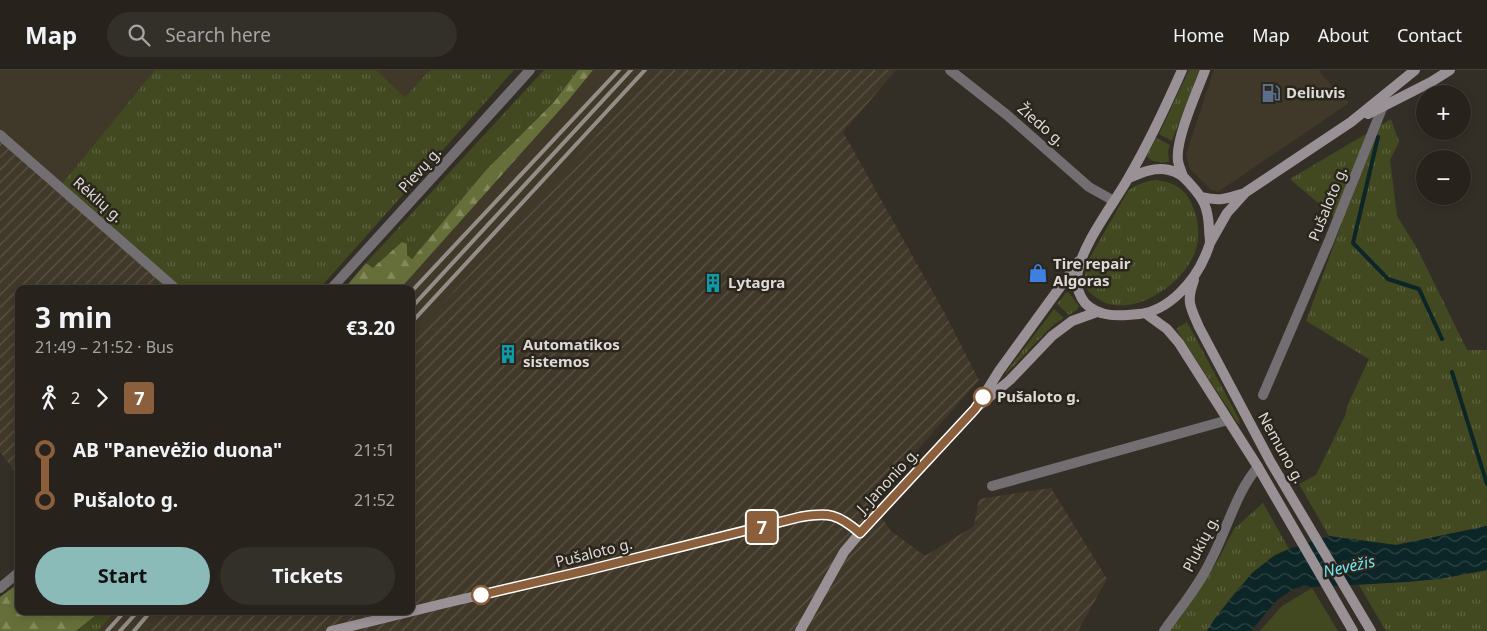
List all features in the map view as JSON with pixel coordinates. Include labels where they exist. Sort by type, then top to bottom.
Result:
[{"type":"main road","points":[[1182,70],[1129,178],[1082,256],[1076,279],[1079,291],[1084,302],[1098,312],[1121,315],[1145,313],[1156,309],[1172,299],[1197,273],[1227,213],[1246,192],[1351,122],[1415,70]]},
{"type":"main road","points":[[1183,176],[1178,159],[1179,145],[1205,70]]},
{"type":"main road","points":[[1351,122],[1431,82],[1450,70]]},
{"type":"main road","points":[[1129,178],[1150,170],[1159,169],[1175,171],[1183,176],[1202,197],[1208,218],[1210,244]]},
{"type":"main road","points":[[1202,197],[1222,200],[1246,192]]},
{"type":"main road","name":"J. Janonio g.","points":[[975,409],[999,371],[1082,256]]},
{"type":"main road","name":"Nemuno g.","points":[[1197,273],[1189,295],[1190,305],[1199,327],[1270,460],[1371,631]]},
{"type":"main road","name":"J. Janonio g.","points":[[800,631],[844,552],[975,409],[1010,380],[1052,336],[1072,321],[1098,312]]},
{"type":"main road","name":"Nemuno g.","points":[[1145,313],[1167,328],[1179,343],[1258,468],[1353,631]]},
{"type":"main road","name":"Pušaloto g.","points":[[415,611],[800,517],[820,514],[837,516],[860,533]]},
{"type":"main road","name":"Pušaloto g.","points":[[332,631],[397,615]]},
{"type":"street","name":"Pievų g.","points":[[335,285],[530,70]]},
{"type":"street","name":"Žiedo g.","points":[[950,70],[1007,115],[1089,187],[1114,201]]},
{"type":"street","name":"Pušaloto g.","points":[[1263,395],[1384,106]]},
{"type":"street","name":"Rėklių g.","points":[[0,135],[171,285]]},
{"type":"street","points":[[992,486],[1228,420]]},
{"type":"street","name":"Plukių g.","points":[[1164,631],[1211,561],[1247,481],[1258,468]]},
{"type":"street","points":[[0,588],[15,575]]},
{"type":"shaded area","points":[[0,70],[155,70],[56,191],[0,141]]},
{"type":"shaded area","points":[[376,70],[430,70],[405,97]]},
{"type":"shaded area","points":[[593,70],[656,70],[415,334],[415,285],[404,285],[567,102]]},
{"type":"shaded area","points":[[656,70],[896,70],[843,132],[944,312],[979,380],[871,503],[891,531],[925,556],[974,526],[979,499],[1051,488],[1107,579],[1078,631],[148,631],[162,615],[415,615],[415,334]]},
{"type":"shaded area","points":[[1214,70],[1319,70],[1349,103],[1218,192],[1211,190],[1190,169],[1186,154]]},
{"type":"shaded area","points":[[0,141],[162,285],[15,285],[15,472],[0,452]]},
{"type":"shaded area","points":[[112,615],[162,615],[148,631],[98,631]]},
{"type":"green space","points":[[155,70],[376,70],[405,97],[430,70],[514,70],[323,285],[162,285],[56,191]]},
{"type":"green space","points":[[544,70],[578,70],[554,102],[486,170],[412,259],[407,255],[407,244],[373,268],[366,263]]},
{"type":"green space","points":[[578,70],[593,70],[567,102],[404,285],[347,285],[366,263],[373,268],[402,242],[407,244],[407,255],[412,259],[486,170],[554,102]]},
{"type":"green space","points":[[1189,70],[1199,70],[1172,141],[1159,134]]},
{"type":"green space","points":[[1391,119],[1399,142],[1390,160],[1397,216],[1418,250],[1467,350],[1487,350],[1487,526],[1396,545],[1329,536],[1299,484],[1316,475],[1345,416],[1348,404],[1369,359],[1306,321],[1342,223],[1290,179]]},
{"type":"green space","points":[[1156,138],[1170,145],[1168,162],[1156,162],[1147,156]]},
{"type":"green space","points":[[1155,180],[1175,185],[1188,197],[1198,226],[1198,242],[1195,252],[1180,276],[1154,296],[1124,305],[1110,304],[1097,298],[1087,289],[1085,277],[1088,261],[1128,191],[1141,184]]},
{"type":"green space","points":[[1068,292],[1079,306],[1077,310],[1069,315],[1057,304]]},
{"type":"green space","points":[[1054,309],[1064,318],[1053,325],[1006,374],[1006,372]]},
{"type":"green space","points":[[1187,322],[1239,419],[1240,425],[1176,329]]},
{"type":"green space","points":[[1263,503],[1289,549],[1253,573],[1223,607],[1207,631],[1169,631],[1217,562],[1234,529]]},
{"type":"green space","points":[[1487,570],[1487,631],[1386,631],[1359,585],[1439,579]]},
{"type":"green space","points":[[15,586],[15,615],[96,615],[76,631],[0,631],[0,597]]},
{"type":"green space","points":[[1312,588],[1338,631],[1260,631],[1282,606]]},
{"type":"green space","points":[[96,615],[112,615],[98,631],[76,631]]},
{"type":"water","name":"Nevėžis","points":[[1487,526],[1487,570],[1439,579],[1295,588],[1277,600],[1251,631],[1207,631],[1252,573],[1275,555],[1289,549],[1329,536],[1396,545]]},
{"type":"waterway","points":[[1378,137],[1353,243],[1388,279],[1419,289],[1442,339]]},
{"type":"waterway","points":[[1452,372],[1487,484]]},
{"type":"railway","points":[[415,288],[619,70]]},
{"type":"railway","points":[[415,304],[631,70]]},
{"type":"railway","points":[[415,319],[645,70]]},
{"type":"railway","points":[[107,631],[121,615]]},
{"type":"railway","points":[[120,631],[134,615]]},
{"type":"railway","points":[[134,631],[148,615]]},
{"type":"bus line","name":"7","points":[[481,595],[800,517],[820,514],[837,516],[860,533],[975,409],[983,397]]},
{"type":"place","name":"Deliuvis","points":[[1271,93]]},
{"type":"place","name":"Tire repair Algoras","points":[[1038,273]]},
{"type":"place","name":"Lytagra","points":[[713,283]]},
{"type":"place","name":"Automatikos sistemos","points":[[508,354]]},
{"type":"place","name":"Pušaloto g.","points":[[983,397]]}]
